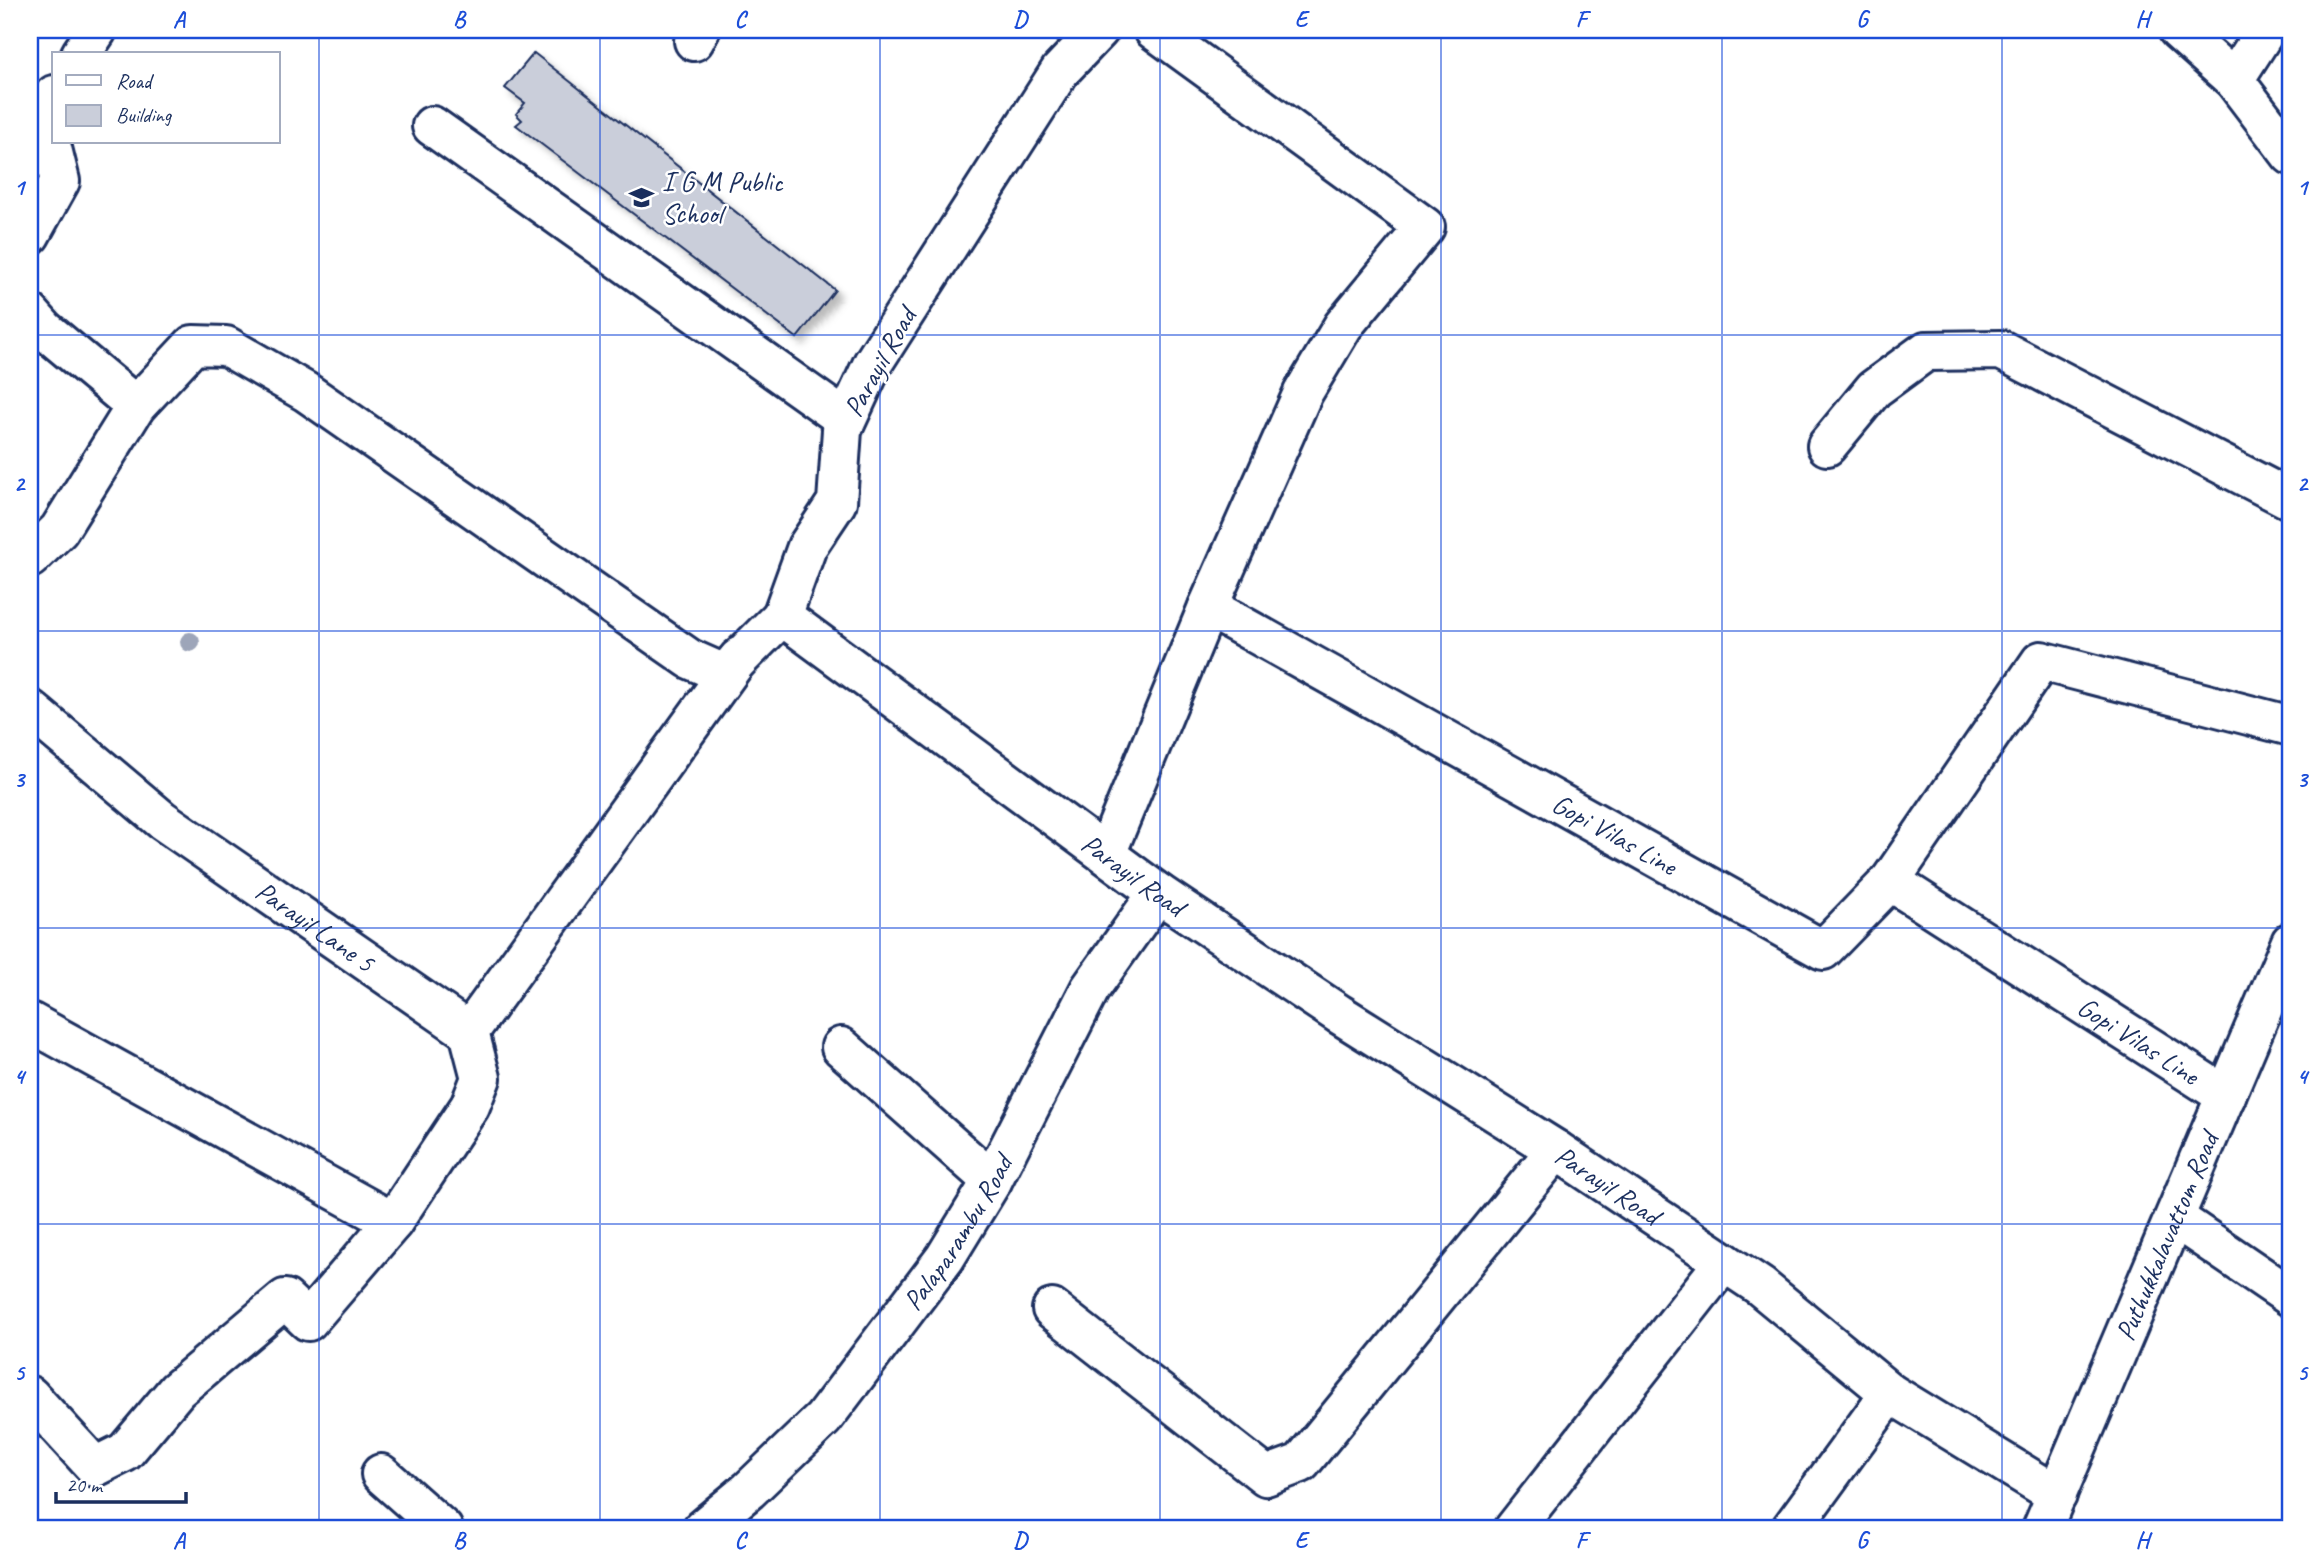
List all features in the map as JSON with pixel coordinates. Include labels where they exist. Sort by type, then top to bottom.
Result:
[{"type":"street","points":[[82,52],[97,30]]},
{"type":"street","name":"Parayil Road","points":[[1099,30],[1060,71],[873,363],[842,430],[837,502],[807,547],[782,616],[1158,893],[1339,1014],[1556,1150],[1760,1286],[1890,1393],[2057,1495]]},
{"type":"street","points":[[1106,854],[1208,607],[1303,394],[1343,326],[1425,227],[1154,30]]},
{"type":"street","points":[[2179,30],[2234,80],[2291,155]]},
{"type":"street","points":[[2234,80],[2266,30]]},
{"type":"street","points":[[30,235],[60,181],[43,112],[52,98]]},
{"type":"street","points":[[432,126],[846,419]]},
{"type":"street","points":[[30,313],[45,330],[136,406]]},
{"type":"street","points":[[30,558],[59,530],[136,406],[193,345],[226,346],[306,393],[691,659],[724,674],[782,616]]},
{"type":"street","points":[[1827,446],[1874,389],[1926,351],[2001,350],[2291,500]]},
{"type":"street","name":"Gopi Vilas Line","points":[[1208,607],[1823,950],[1890,881],[2226,1096]]},
{"type":"street","points":[[30,1396],[95,1467],[125,1452],[177,1391],[285,1299],[308,1321],[393,1222],[470,1106],[481,1078],[469,1032],[738,659]]},
{"type":"street","points":[[1890,881],[2041,660],[2291,726]]},
{"type":"street","name":"Parayil Lane 5","points":[[30,709],[162,820],[469,1032]]},
{"type":"street","name":"Palaparambu Road","points":[[702,1529],[749,1490],[823,1419],[945,1258],[992,1181],[1090,989],[1158,893]]},
{"type":"street","name":"Puthukkalavattom Road","points":[[2042,1529],[2291,942]]},
{"type":"street","points":[[30,1022],[393,1222]]},
{"type":"street","points":[[841,1047],[992,1181]]},
{"type":"street","points":[[1052,1309],[1266,1476],[1301,1463],[1556,1150]]},
{"type":"street","points":[[2175,1218],[2291,1297]]},
{"type":"street","points":[[1514,1529],[1724,1262]]},
{"type":"street","points":[[1791,1529],[1890,1393]]},
{"type":"street","points":[[381,1474],[443,1529]]},
{"type":"building","points":[[534,53],[835,290],[797,338],[516,125],[522,120],[516,114],[525,103],[505,88]]},
{"type":"place","name":"I G M Public School","points":[[642,197]]}]
